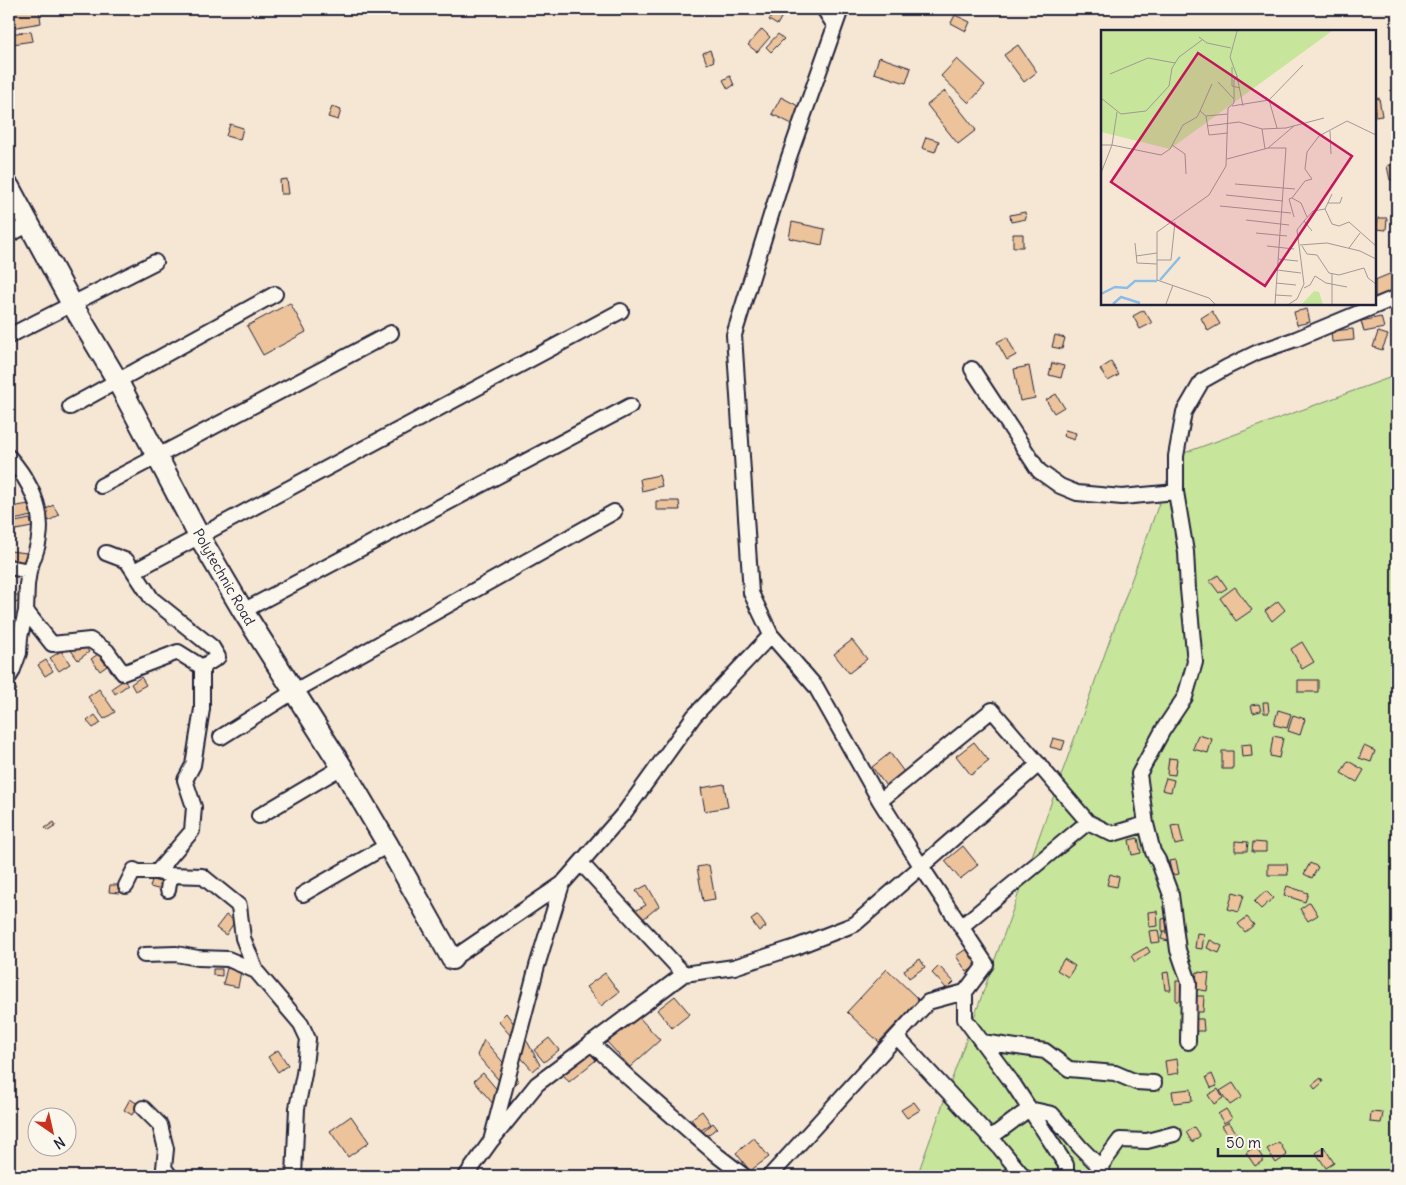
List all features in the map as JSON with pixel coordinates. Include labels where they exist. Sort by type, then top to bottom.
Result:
[{"type":"street","points":[[824,9],[835,26]]},
{"type":"street","points":[[770,1176],[928,1002],[965,992],[986,964],[880,801],[816,687],[771,635],[751,593],[734,335],[789,157],[841,9]]},
{"type":"street","name":"Polytechnic Road","points":[[9,187],[72,304],[117,380],[199,536],[293,692],[342,768],[452,959]]},
{"type":"street","points":[[9,235],[29,224]]},
{"type":"street","points":[[9,336],[155,262]]},
{"type":"street","points":[[70,407],[275,294]]},
{"type":"street","points":[[1188,1042],[1189,982],[1178,950],[1171,895],[1158,860],[1153,852],[1146,824],[1139,774],[1162,730],[1185,697],[1195,662],[1188,598],[1186,552],[1176,492],[1176,456],[1184,412],[1202,381],[1227,367],[1258,352],[1296,339],[1397,297]]},
{"type":"street","points":[[138,568],[621,312]]},
{"type":"street","points":[[101,486],[391,333]]},
{"type":"street","points":[[972,369],[1039,472],[1060,486],[1077,493],[1122,498],[1176,492]]},
{"type":"street","points":[[243,610],[630,406]]},
{"type":"street","points":[[9,457],[31,488],[40,516],[40,538],[29,571],[26,611],[20,637],[19,652],[9,677]]},
{"type":"street","points":[[221,737],[293,692],[614,512]]},
{"type":"street","points":[[106,553],[127,561],[152,599],[212,647],[218,658],[202,667]]},
{"type":"street","points":[[9,567],[29,571]]},
{"type":"street","points":[[26,611],[52,644],[90,640],[107,652],[123,672],[178,652],[202,667]]},
{"type":"street","points":[[452,959],[562,884],[625,812],[694,716],[771,635]]},
{"type":"street","points":[[163,873],[192,831],[194,807],[186,780],[193,765],[201,718],[202,667]]},
{"type":"street","points":[[880,801],[992,710],[1088,822],[1112,834],[1146,824]]},
{"type":"street","points":[[466,1176],[491,1141],[537,1084],[684,974],[734,967],[796,947],[854,924],[1039,764]]},
{"type":"street","points":[[259,816],[342,768]]},
{"type":"street","points":[[962,926],[1088,822]]},
{"type":"street","points":[[303,894],[388,845]]},
{"type":"street","points":[[581,863],[684,974]]},
{"type":"street","points":[[126,886],[134,870],[138,872],[202,876],[239,906],[243,938],[256,971],[301,1024],[308,1039],[298,1108],[294,1176]]},
{"type":"street","points":[[163,873],[168,890]]},
{"type":"street","points":[[491,1141],[537,966],[562,884]]},
{"type":"street","points":[[144,955],[176,954],[198,958],[228,959],[256,971]]},
{"type":"street","points":[[965,992],[966,1020],[1014,1085],[1066,1165],[1066,1176]]},
{"type":"street","points":[[897,1037],[1023,1176]]},
{"type":"street","points":[[982,1042],[1045,1050],[1069,1069],[1115,1073],[1136,1082],[1154,1083]]},
{"type":"street","points":[[591,1043],[718,1156],[744,1176]]},
{"type":"street","points":[[143,1108],[160,1125],[166,1149],[164,1168],[170,1176]]},
{"type":"street","points":[[990,1138],[1029,1109],[1052,1114],[1102,1172],[1120,1140],[1147,1141],[1174,1134]]},
{"type":"green space","points":[[1397,375],[1397,1176],[917,1176],[1176,456]]},
{"type":"building","points":[[9,9],[39,9],[41,23],[11,28]]},
{"type":"building","points":[[776,9],[786,9],[777,25],[769,20]]},
{"type":"building","points":[[955,15],[970,22],[966,31],[951,23]]},
{"type":"building","points":[[762,29],[770,37],[757,52],[748,45]]},
{"type":"building","points":[[31,31],[33,41],[12,44],[10,34]]},
{"type":"building","points":[[778,34],[784,39],[771,52],[766,47]]},
{"type":"building","points":[[1018,45],[1037,72],[1024,82],[1004,55]]},
{"type":"building","points":[[710,50],[714,61],[707,64],[703,53]]},
{"type":"building","points":[[879,57],[911,68],[906,83],[874,73]]},
{"type":"building","points":[[957,59],[985,85],[969,103],[941,76]]},
{"type":"building","points":[[730,76],[734,85],[728,89],[723,80]]},
{"type":"building","points":[[945,91],[976,130],[958,144],[927,105]]},
{"type":"building","points":[[781,97],[802,108],[794,125],[772,114]]},
{"type":"building","points":[[1379,98],[1382,116],[1376,117],[1376,99]]},
{"type":"building","points":[[332,107],[341,110],[338,120],[328,117]]},
{"type":"building","points":[[230,124],[243,128],[240,140],[226,136]]},
{"type":"building","points":[[926,137],[939,141],[935,152],[922,148]]},
{"type":"building","points":[[1397,163],[1397,179],[1390,180],[1387,166]]},
{"type":"building","points":[[287,179],[289,194],[281,194],[280,180]]},
{"type":"building","points":[[1025,212],[1026,219],[1011,222],[1010,215]]},
{"type":"building","points":[[1378,218],[1387,218],[1386,230],[1377,229]]},
{"type":"building","points":[[792,222],[825,229],[822,245],[789,238]]},
{"type":"building","points":[[1013,234],[1023,234],[1023,247],[1013,247]]},
{"type":"building","points":[[1397,271],[1397,289],[1376,297],[1376,280]]},
{"type":"building","points":[[290,303],[306,332],[263,355],[247,326]]},
{"type":"building","points":[[1307,309],[1310,322],[1297,325],[1294,312]]},
{"type":"building","points":[[1144,310],[1152,323],[1140,329],[1133,316]]},
{"type":"building","points":[[1212,311],[1220,324],[1208,331],[1201,318]]},
{"type":"building","points":[[1381,317],[1384,328],[1364,332],[1361,321]]},
{"type":"building","points":[[1353,329],[1354,340],[1332,342],[1331,331]]},
{"type":"building","points":[[1378,332],[1388,335],[1382,350],[1373,347]]},
{"type":"building","points":[[1055,335],[1065,338],[1062,349],[1052,347]]},
{"type":"building","points":[[1007,337],[1016,355],[1007,360],[997,342]]},
{"type":"building","points":[[1111,362],[1119,375],[1108,381],[1100,369]]},
{"type":"building","points":[[1052,363],[1064,366],[1061,378],[1049,375]]},
{"type":"building","points":[[1029,366],[1035,398],[1020,401],[1014,369]]},
{"type":"building","points":[[1056,394],[1064,407],[1054,413],[1046,400]]},
{"type":"building","points":[[1065,430],[1076,433],[1074,440],[1063,436]]},
{"type":"building","points":[[659,475],[662,486],[642,491],[640,479]]},
{"type":"building","points":[[656,501],[679,501],[680,510],[656,510]]},
{"type":"building","points":[[29,504],[31,516],[14,520],[11,507]]},
{"type":"building","points":[[53,505],[59,515],[49,521],[43,511]]},
{"type":"building","points":[[30,519],[32,527],[16,530],[15,522]]},
{"type":"building","points":[[10,551],[27,553],[26,565],[9,563]]},
{"type":"building","points":[[1218,575],[1227,588],[1219,593],[1210,581]]},
{"type":"building","points":[[10,586],[20,600],[13,605],[9,600]]},
{"type":"building","points":[[1235,587],[1252,610],[1236,621],[1220,598]]},
{"type":"building","points":[[1278,601],[1285,610],[1272,621],[1265,611]]},
{"type":"building","points":[[852,640],[867,659],[849,673],[834,654]]},
{"type":"building","points":[[81,641],[89,652],[78,660],[70,649]]},
{"type":"building","points":[[1302,642],[1314,662],[1302,669],[1291,649]]},
{"type":"building","points":[[61,651],[70,664],[59,671],[50,658]]},
{"type":"building","points":[[98,654],[107,666],[100,671],[91,659]]},
{"type":"building","points":[[46,660],[53,671],[45,676],[38,665]]},
{"type":"building","points":[[141,677],[146,685],[135,691],[131,684]]},
{"type":"building","points":[[124,680],[128,685],[115,694],[112,688]]},
{"type":"building","points":[[1298,680],[1318,680],[1318,692],[1298,692]]},
{"type":"building","points":[[14,685],[17,690],[11,694],[9,688]]},
{"type":"building","points":[[99,689],[115,712],[104,719],[88,697]]},
{"type":"building","points":[[1263,702],[1268,702],[1269,713],[1264,713]]},
{"type":"building","points":[[1259,704],[1261,711],[1253,713],[1251,705]]},
{"type":"building","points":[[1278,710],[1291,714],[1287,728],[1274,725]]},
{"type":"building","points":[[95,715],[101,723],[93,728],[87,721]]},
{"type":"building","points":[[1293,715],[1305,719],[1300,735],[1288,731]]},
{"type":"building","points":[[1198,735],[1212,739],[1208,753],[1193,749]]},
{"type":"building","points":[[1273,736],[1283,738],[1279,758],[1270,756]]},
{"type":"building","points":[[1053,738],[1065,741],[1062,750],[1050,747]]},
{"type":"building","points":[[974,742],[989,761],[971,775],[956,756]]},
{"type":"building","points":[[1251,744],[1252,756],[1242,757],[1241,745]]},
{"type":"building","points":[[1364,746],[1375,751],[1371,762],[1359,758]]},
{"type":"building","points":[[1222,751],[1233,751],[1233,769],[1222,769]]},
{"type":"building","points":[[890,753],[904,772],[886,786],[872,767]]},
{"type":"building","points":[[1169,758],[1177,759],[1175,775],[1167,774]]},
{"type":"building","points":[[1348,761],[1364,770],[1357,782],[1341,773]]},
{"type":"building","points":[[1166,778],[1174,780],[1171,792],[1162,790]]},
{"type":"building","points":[[724,784],[728,807],[705,811],[701,788]]},
{"type":"building","points":[[54,822],[56,826],[48,831],[45,828]]},
{"type":"building","points":[[1179,825],[1183,843],[1175,845],[1171,826]]},
{"type":"building","points":[[1138,838],[1141,853],[1132,855],[1129,840]]},
{"type":"building","points":[[1235,841],[1248,842],[1247,851],[1235,851]]},
{"type":"building","points":[[1253,842],[1266,843],[1266,852],[1252,852]]},
{"type":"building","points":[[963,846],[978,865],[960,879],[945,861]]},
{"type":"building","points":[[1176,860],[1179,874],[1172,875],[1169,861]]},
{"type":"building","points":[[1310,863],[1318,867],[1312,878],[1304,874]]},
{"type":"building","points":[[1268,864],[1287,864],[1288,875],[1268,875]]},
{"type":"building","points":[[709,865],[715,899],[703,901],[697,867]]},
{"type":"building","points":[[1110,874],[1119,877],[1117,887],[1107,885]]},
{"type":"building","points":[[152,880],[164,883],[162,890],[150,887]]},
{"type":"building","points":[[110,885],[121,885],[120,893],[109,892]]},
{"type":"building","points":[[647,885],[659,906],[642,920],[635,911],[646,905],[636,891]]},
{"type":"building","points":[[1287,886],[1308,893],[1305,902],[1284,895]]},
{"type":"building","points":[[1266,891],[1273,898],[1261,909],[1254,902]]},
{"type":"building","points":[[1233,892],[1244,895],[1239,912],[1228,909]]},
{"type":"building","points":[[1310,902],[1318,915],[1308,921],[1300,909]]},
{"type":"building","points":[[1157,911],[1158,926],[1149,927],[1148,912]]},
{"type":"building","points":[[226,915],[235,921],[226,935],[216,928]]},
{"type":"building","points":[[758,915],[766,927],[759,931],[751,920]]},
{"type":"building","points":[[1247,917],[1254,925],[1245,932],[1238,924]]},
{"type":"building","points":[[1168,918],[1169,931],[1162,931],[1162,919]]},
{"type":"building","points":[[1158,930],[1160,942],[1151,943],[1149,931]]},
{"type":"building","points":[[1163,932],[1174,935],[1172,942],[1161,939]]},
{"type":"building","points":[[1197,933],[1204,934],[1202,949],[1195,948]]},
{"type":"building","points":[[1210,940],[1222,946],[1219,953],[1207,948]]},
{"type":"building","points":[[969,947],[980,964],[967,972],[956,956]]},
{"type":"building","points":[[1147,947],[1150,952],[1135,962],[1131,956]]},
{"type":"building","points":[[920,959],[925,967],[909,978],[904,970]]},
{"type":"building","points":[[1064,959],[1075,966],[1068,977],[1057,970]]},
{"type":"building","points":[[939,966],[954,982],[947,989],[932,973]]},
{"type":"building","points":[[227,968],[241,971],[238,987],[223,984]]},
{"type":"building","points":[[213,969],[222,969],[222,976],[213,975]]},
{"type":"building","points":[[887,969],[919,1000],[879,1042],[847,1012]]},
{"type":"building","points":[[1168,972],[1171,990],[1165,990],[1163,973]]},
{"type":"building","points":[[1197,972],[1209,973],[1207,991],[1195,989]]},
{"type":"building","points":[[605,973],[619,992],[601,1006],[586,987]]},
{"type":"building","points":[[1176,981],[1184,981],[1184,1001],[1176,1001]]},
{"type":"building","points":[[675,996],[690,1014],[672,1028],[657,1010]]},
{"type":"building","points":[[1196,996],[1204,996],[1203,1012],[1195,1012]]},
{"type":"building","points":[[506,1013],[528,1043],[540,1065],[533,1071],[517,1053],[522,1049],[498,1021]]},
{"type":"building","points":[[636,1014],[660,1040],[630,1067],[606,1041]]},
{"type":"building","points":[[1195,1019],[1203,1019],[1204,1031],[1196,1031]]},
{"type":"building","points":[[549,1038],[559,1050],[544,1062],[534,1050]]},
{"type":"building","points":[[484,1040],[519,1081],[508,1091],[477,1055]]},
{"type":"building","points":[[278,1050],[288,1065],[278,1072],[268,1057]]},
{"type":"building","points":[[588,1051],[596,1060],[569,1082],[561,1072]]},
{"type":"building","points":[[1177,1059],[1179,1073],[1167,1075],[1165,1061]]},
{"type":"building","points":[[483,1073],[504,1098],[494,1105],[474,1081]]},
{"type":"building","points":[[1212,1074],[1217,1086],[1211,1088],[1206,1077]]},
{"type":"building","points":[[1321,1078],[1323,1082],[1315,1089],[1312,1085]]},
{"type":"building","points":[[1233,1083],[1242,1097],[1230,1105],[1220,1091]]},
{"type":"building","points":[[1191,1089],[1192,1101],[1174,1103],[1172,1091]]},
{"type":"building","points":[[1218,1089],[1223,1098],[1214,1104],[1208,1095]]},
{"type":"building","points":[[130,1099],[138,1104],[132,1115],[124,1110]]},
{"type":"building","points":[[914,1102],[920,1110],[907,1118],[901,1110]]},
{"type":"building","points":[[1226,1109],[1232,1118],[1224,1123],[1218,1114]]},
{"type":"building","points":[[702,1111],[711,1124],[700,1131],[691,1119]]},
{"type":"building","points":[[1371,1112],[1383,1113],[1381,1123],[1370,1122]]},
{"type":"building","points":[[351,1116],[369,1142],[348,1157],[330,1131]]},
{"type":"building","points":[[1229,1122],[1238,1135],[1232,1140],[1222,1126]]},
{"type":"building","points":[[713,1123],[717,1128],[705,1137],[702,1133]]},
{"type":"building","points":[[1194,1127],[1200,1136],[1192,1142],[1186,1132]]},
{"type":"building","points":[[754,1138],[769,1157],[750,1171],[736,1153]]},
{"type":"building","points":[[1279,1142],[1287,1155],[1276,1163],[1267,1149]]},
{"type":"building","points":[[1255,1146],[1264,1160],[1255,1166],[1246,1153]]},
{"type":"building","points":[[1324,1147],[1334,1163],[1326,1168],[1316,1153]]}]
